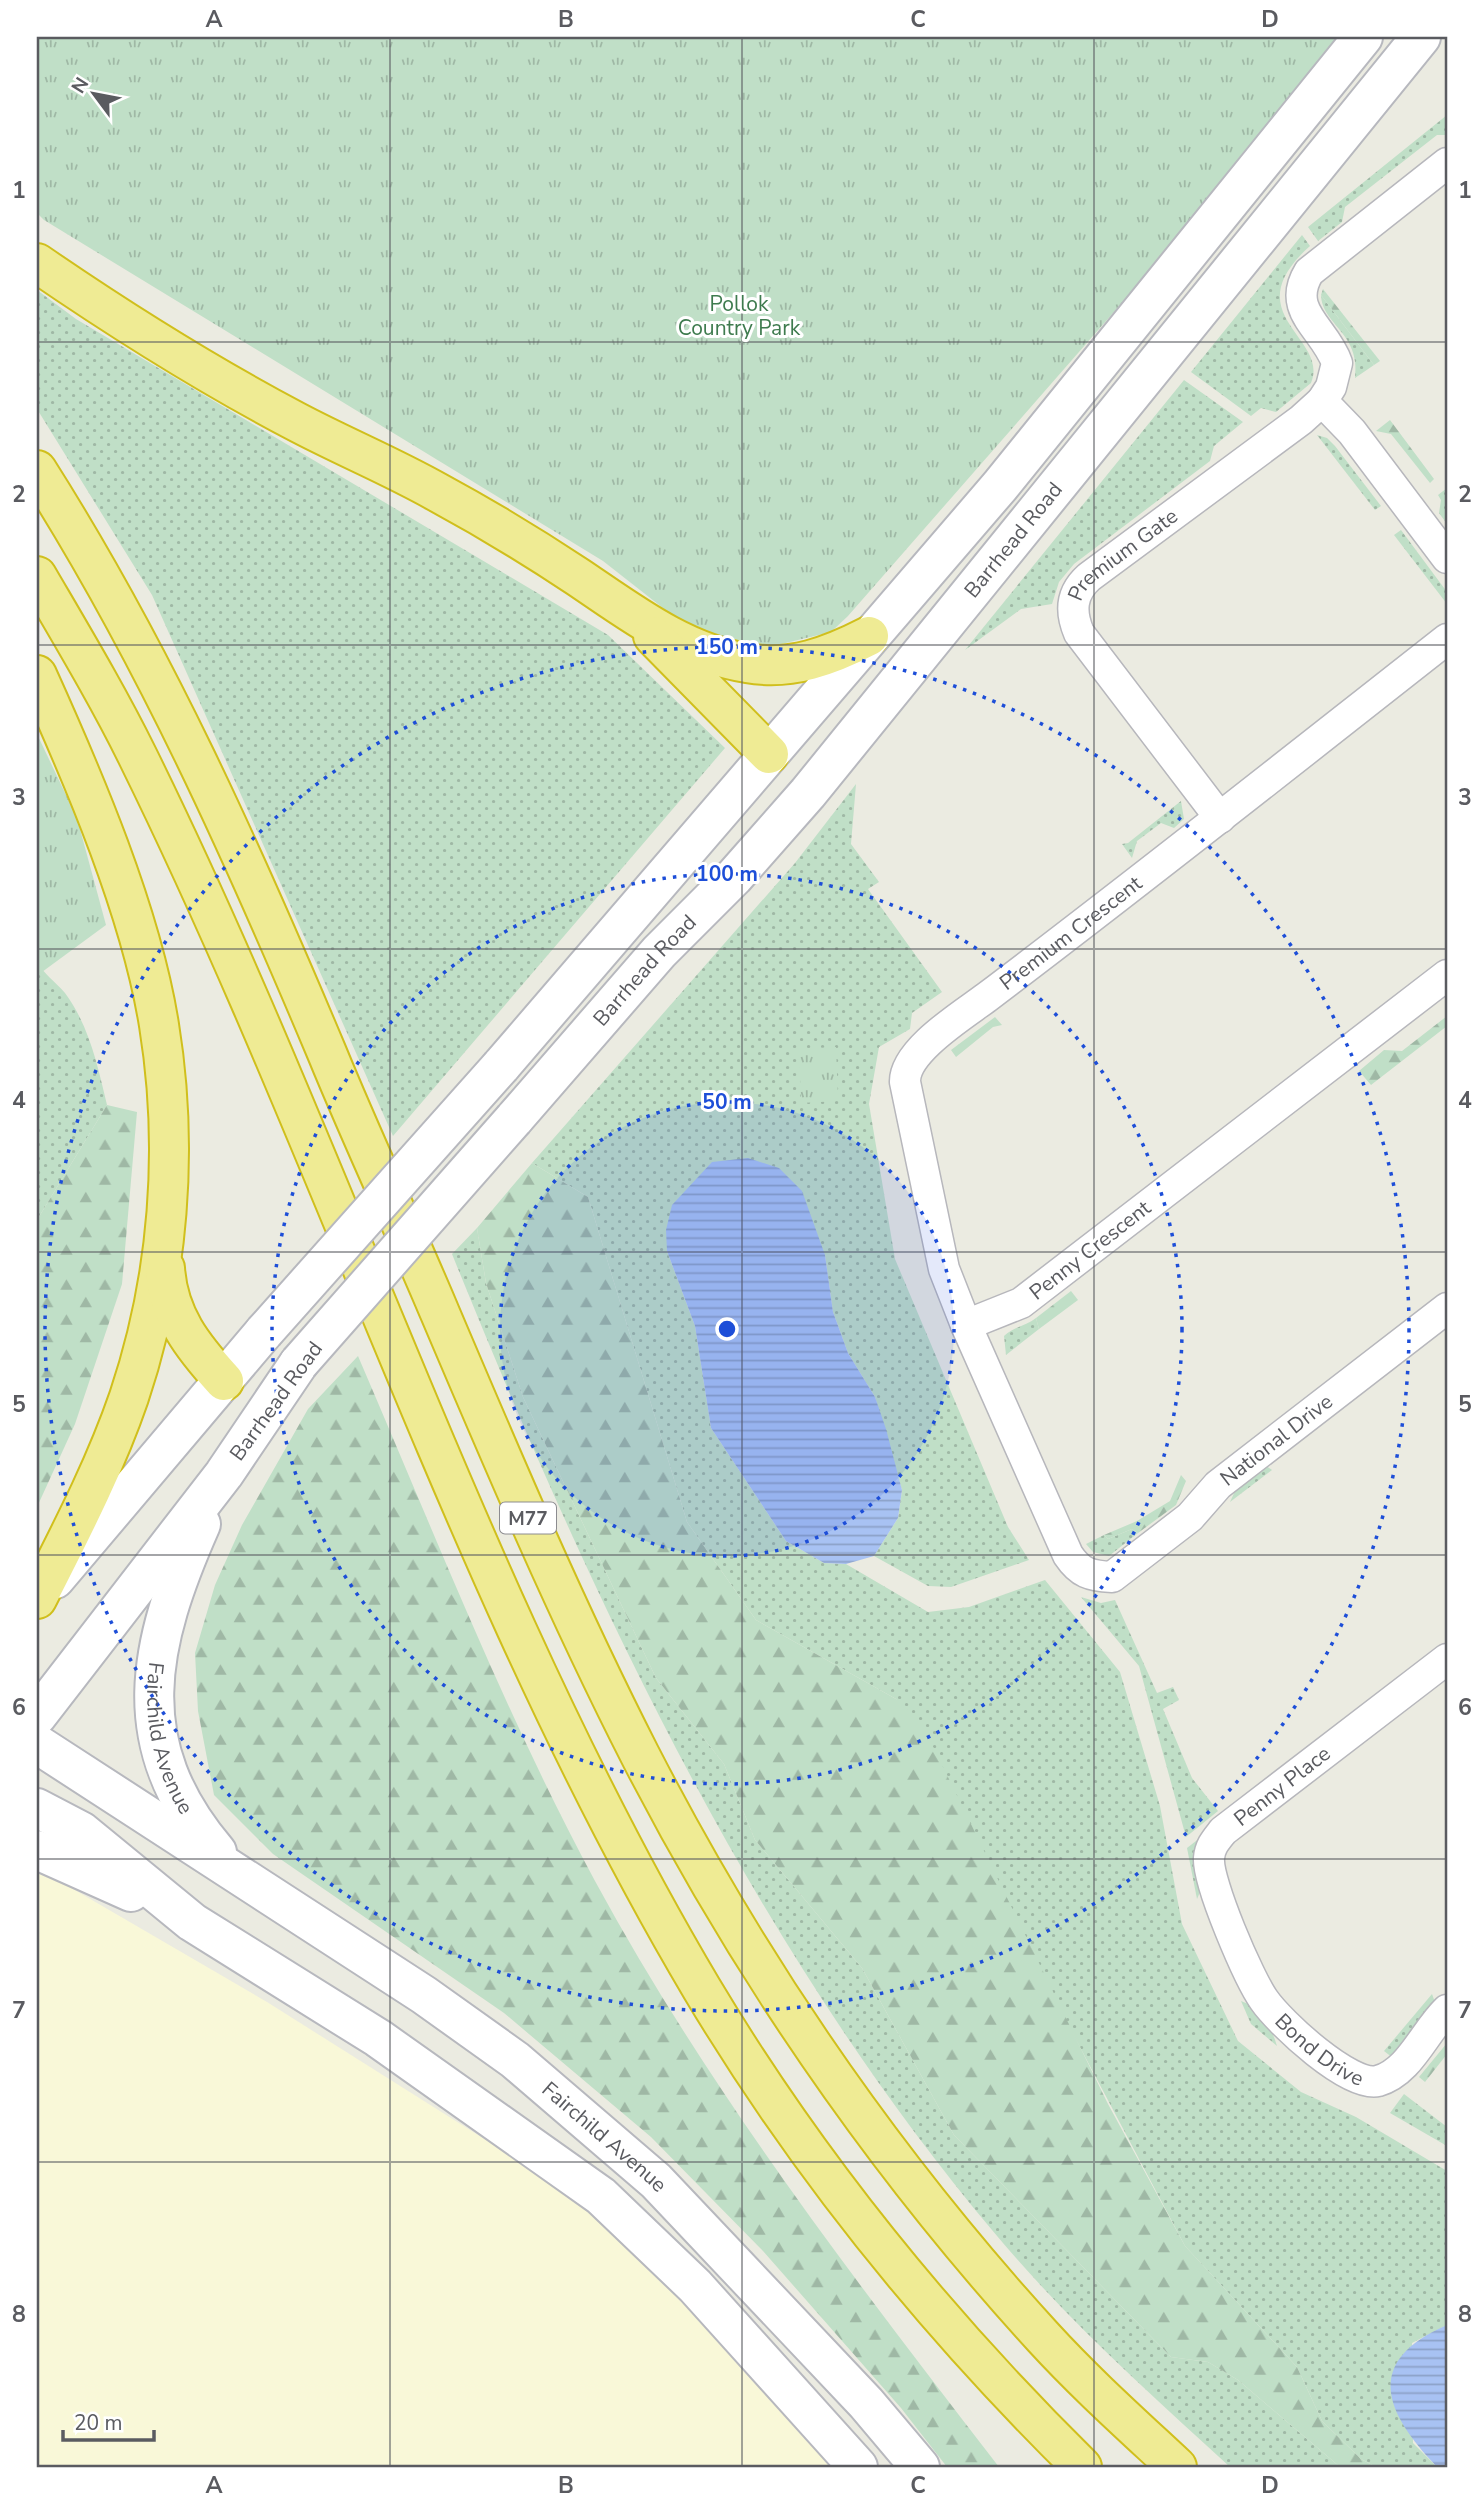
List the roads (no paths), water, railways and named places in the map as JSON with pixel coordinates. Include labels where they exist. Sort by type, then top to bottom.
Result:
[{"type":"highway","points":[[37,264],[235,388],[436,491],[576,576],[634,617],[769,754]]},
{"type":"highway","name":"M77","points":[[37,470],[76,533],[163,688],[213,792],[295,974],[524,1511],[642,1759],[716,1893],[806,2035],[946,2223],[1047,2342],[1177,2467]]},
{"type":"highway","name":"M77","points":[[37,576],[136,753],[179,843],[275,1059],[485,1557],[562,1728],[658,1911],[753,2070],[845,2196],[950,2327],[1082,2467]]},
{"type":"highway","points":[[634,617],[720,656],[771,666],[820,659],[869,636]]},
{"type":"highway","points":[[37,675],[93,809],[148,972],[159,1023],[166,1082],[165,1272],[172,1305],[182,1332],[224,1381]]},
{"type":"highway","points":[[37,1600],[96,1483],[130,1394],[154,1300],[167,1220]]},
{"type":"main road","points":[[37,1600],[264,1332],[501,1066],[1009,475],[1363,37]]},
{"type":"main road","name":"Barrhead Road","points":[[37,1716],[223,1474],[299,1363],[659,952],[734,877],[808,793],[1421,37]]},
{"type":"main road","points":[[769,754],[808,793]]},
{"type":"main road","points":[[224,1381],[277,1394]]},
{"type":"main road","name":"Fairchild Avenue","points":[[223,1474],[177,1579],[165,1617],[157,1656],[152,1711],[173,1785],[205,1838],[234,1872]]},
{"type":"main road","name":"Fairchild Avenue","points":[[37,1744],[424,1995],[515,2060],[656,2181],[866,2403],[920,2467]]},
{"type":"main road","points":[[37,1808],[81,1831],[192,1922]]},
{"type":"main road","points":[[37,1850],[61,1858],[192,1922],[379,2038],[601,2196],[695,2286],[858,2467]]},
{"type":"street","points":[[1447,163],[1309,272],[1302,284],[1300,304],[1337,363],[1331,387],[1322,401],[1352,432],[1447,558]]},
{"type":"street","name":"Premium Gate","points":[[1220,818],[1079,633],[1072,617],[1073,603],[1081,585],[1301,420],[1322,401]]},
{"type":"street","name":"Premium Crescent","points":[[966,1325],[944,1269],[905,1070],[942,1031],[1220,818],[1447,639]]},
{"type":"street","name":"Penny Crescent","points":[[966,1325],[1021,1303],[1447,975]]},
{"type":"street","name":"National Drive","points":[[966,1325],[1068,1555],[1077,1569],[1090,1576],[1112,1577],[1189,1517],[1218,1485],[1447,1308]]},
{"type":"street","name":"Penny Place","points":[[1242,1954],[1213,1883],[1208,1861],[1211,1846],[1223,1830],[1447,1659]]},
{"type":"street","name":"Bond Drive","points":[[1242,1954],[1264,2001],[1279,2018],[1354,2078],[1375,2082],[1395,2074],[1447,2010]]},
{"type":"water","points":[[748,1158],[779,1168],[802,1191],[825,1255],[833,1312],[848,1353],[875,1397],[902,1490],[898,1518],[874,1556],[846,1564],[824,1563],[786,1541],[711,1428],[695,1326],[667,1251],[666,1230],[672,1205],[712,1162]]},
{"type":"water","points":[[1447,2325],[1447,2467],[1437,2467],[1404,2427],[1391,2389],[1393,2371],[1403,2355],[1420,2339]]},
{"type":"park label","name":"Pollok Country Park","points":[[739,316]]}]
